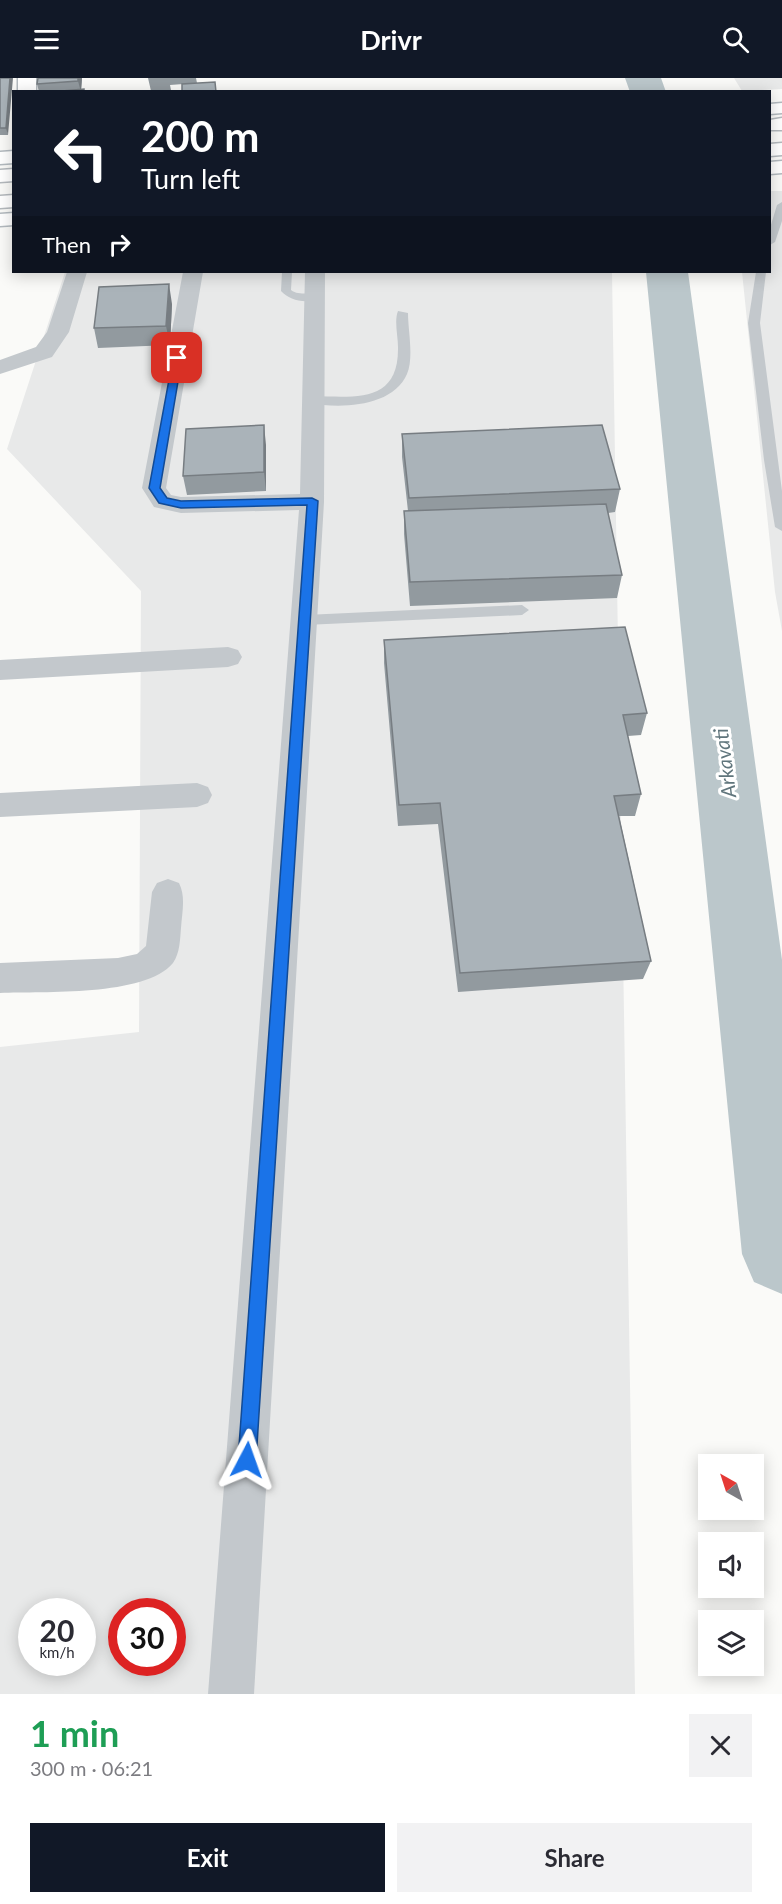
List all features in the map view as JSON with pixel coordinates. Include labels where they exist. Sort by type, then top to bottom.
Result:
[{"type":"street","points":[[0,367],[44,352],[58,332],[78,273]]},
{"type":"street","points":[[193,273],[154,488],[163,501],[181,505],[312,501]]},
{"type":"street","points":[[231,1694],[312,501],[315,284]]},
{"type":"street","points":[[0,670],[228,657]]},
{"type":"street","points":[[0,805],[197,795]]},
{"type":"street","points":[[0,978],[118,973],[146,967],[162,952],[168,892]]},
{"type":"lane","points":[[771,239],[782,205]]},
{"type":"lane","points":[[287,273],[286,291],[294,297],[315,284]]},
{"type":"lane","points":[[761,273],[754,323],[770,460],[782,527]]},
{"type":"lane","points":[[314,400],[360,399],[389,391],[402,373],[402,314]]},
{"type":"lane","points":[[304,620],[522,610]]},
{"type":"shaded area","points":[[734,78],[782,78],[782,89],[741,90]]},
{"type":"shaded area","points":[[771,191],[782,191],[782,631],[775,592],[742,273],[771,273]]},
{"type":"shaded area","points":[[65,273],[612,273],[635,1694],[0,1694],[0,1047],[139,1032],[141,591],[7,449]]},
{"type":"building","points":[[0,78],[10,78],[6,128],[0,128]]},
{"type":"building","points":[[38,78],[78,78],[78,81],[37,84]]},
{"type":"building","points":[[215,82],[216,90],[182,90],[182,84]]},
{"type":"building","points":[[169,284],[166,326],[94,328],[99,287]]},
{"type":"building","points":[[264,425],[264,472],[183,476],[186,429]]},
{"type":"building","points":[[602,425],[620,489],[409,498],[402,434]]},
{"type":"building","points":[[606,504],[622,575],[410,582],[404,511]]},
{"type":"building","points":[[625,627],[647,713],[623,715],[641,794],[614,796],[651,961],[460,973],[440,803],[399,805],[384,640]]},
{"type":"waterway","name":"Arkavati","points":[[643,78],[647,90]]},
{"type":"waterway","name":"Arkavati","points":[[667,273],[782,1254]]},
{"type":"route","points":[[177,358],[154,488],[163,501],[181,505],[312,501],[247,1460]]}]
